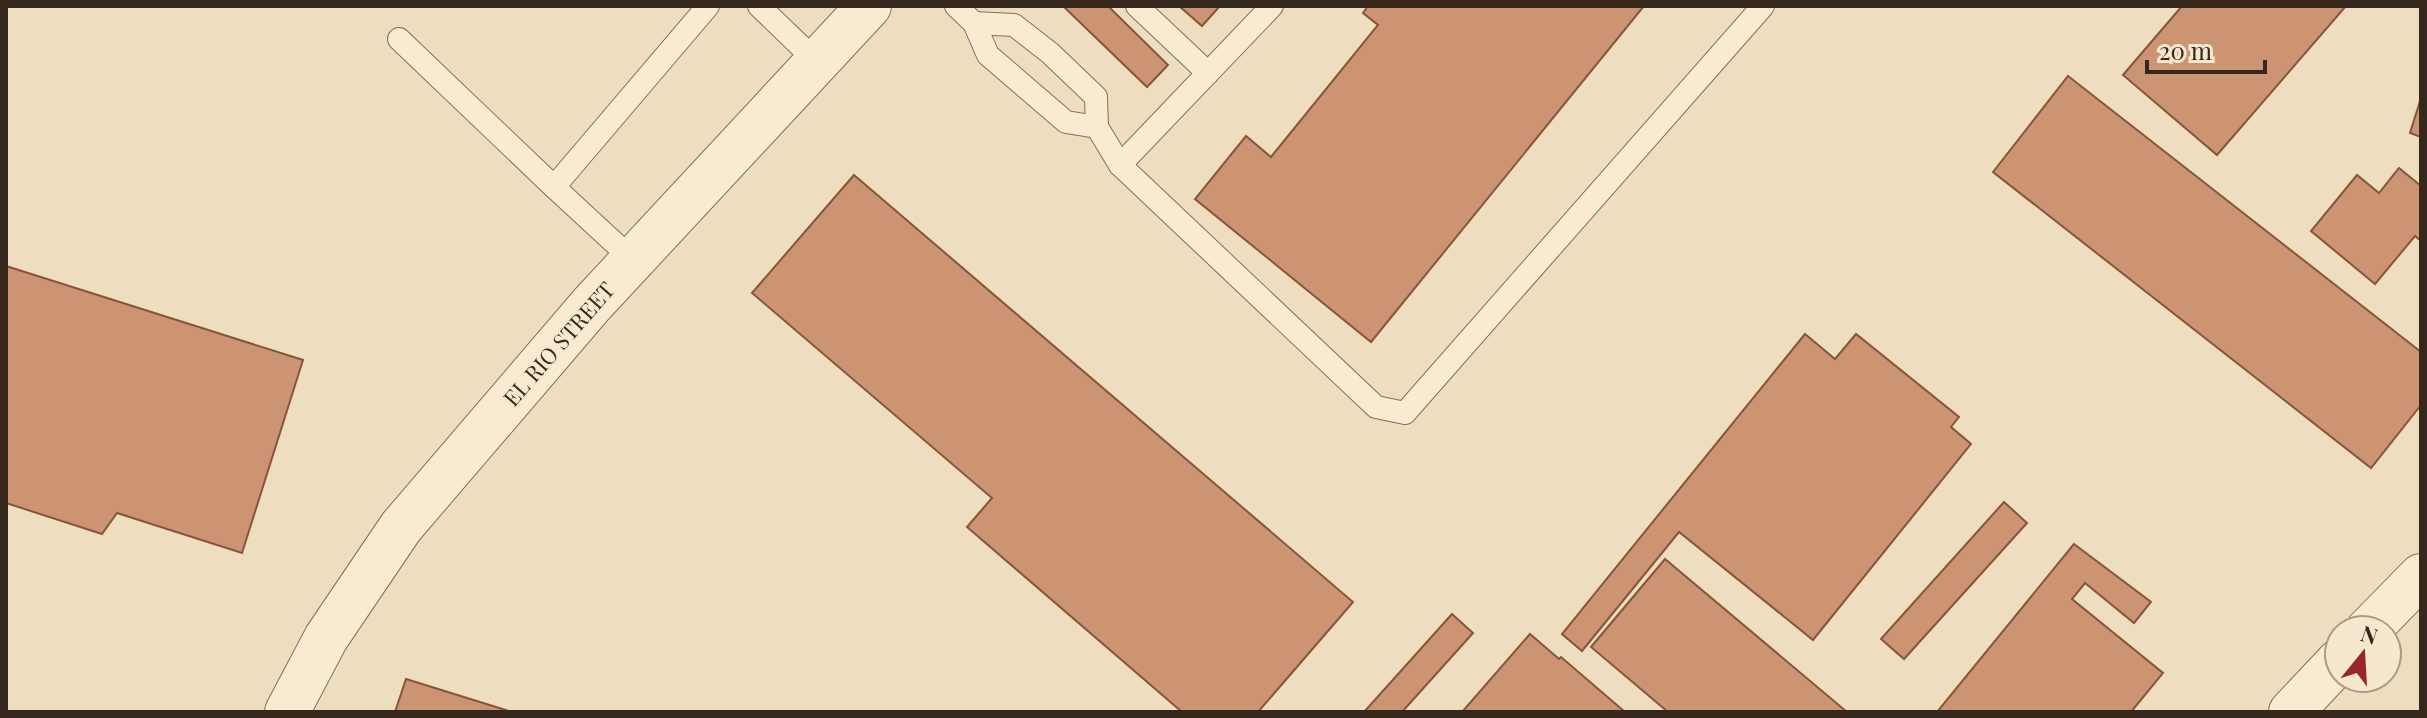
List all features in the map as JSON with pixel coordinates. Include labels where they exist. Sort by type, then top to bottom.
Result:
[{"type":"street","name":"EL RIO STREET","points":[[287,712],[326,638],[401,527],[633,260],[869,6]]},
{"type":"street","points":[[2384,614],[2421,576]]},
{"type":"street","points":[[2291,712],[2323,678]]},
{"type":"lane","points":[[554,187],[708,6]]},
{"type":"lane","points":[[759,6],[817,62]]},
{"type":"lane","points":[[956,6],[974,23],[988,55],[1066,122],[1097,127]]},
{"type":"lane","points":[[1137,6],[1208,73]]},
{"type":"lane","points":[[1120,165],[1272,6]]},
{"type":"lane","points":[[974,23],[1014,25],[1050,53],[1096,97],[1097,127],[1120,165],[1376,407],[1405,413],[1763,6]]},
{"type":"lane","points":[[399,39],[633,260]]},
{"type":"building","points":[[1063,6],[1108,6],[1168,65],[1147,87]]},
{"type":"building","points":[[1179,6],[1220,6],[1202,26]]},
{"type":"building","points":[[1368,6],[1644,6],[1371,342],[1195,199],[1246,136],[1271,157],[1378,25],[1363,13]]},
{"type":"building","points":[[2182,6],[2346,6],[2217,155],[2123,75]]},
{"type":"building","points":[[2068,76],[2421,352],[2421,405],[2371,468],[1993,172]]},
{"type":"building","points":[[2421,98],[2421,137],[2410,133]]},
{"type":"building","points":[[2399,168],[2421,186],[2421,241],[2415,236],[2375,284],[2311,231],[2357,175],[2379,193]]},
{"type":"building","points":[[854,175],[1353,602],[1258,712],[1182,712],[967,527],[992,498],[752,293]]},
{"type":"building","points":[[6,266],[303,360],[242,553],[117,513],[102,534],[6,503]]},
{"type":"building","points":[[1805,334],[1835,359],[1856,334],[1959,417],[1951,427],[1971,444],[1813,640],[1679,532],[1582,651],[1562,634]]},
{"type":"building","points":[[2004,502],[2027,523],[1904,659],[1881,639]]},
{"type":"building","points":[[2074,544],[2151,602],[2134,623],[2085,583],[2072,599],[2163,673],[2131,712],[1937,712]]},
{"type":"building","points":[[1665,559],[1847,712],[1668,712],[1591,647]]},
{"type":"building","points":[[1452,614],[1473,633],[1402,712],[1364,712]]},
{"type":"building","points":[[1530,634],[1559,659],[1561,657],[1625,712],[1462,712]]},
{"type":"building","points":[[406,679],[512,712],[395,712]]}]
